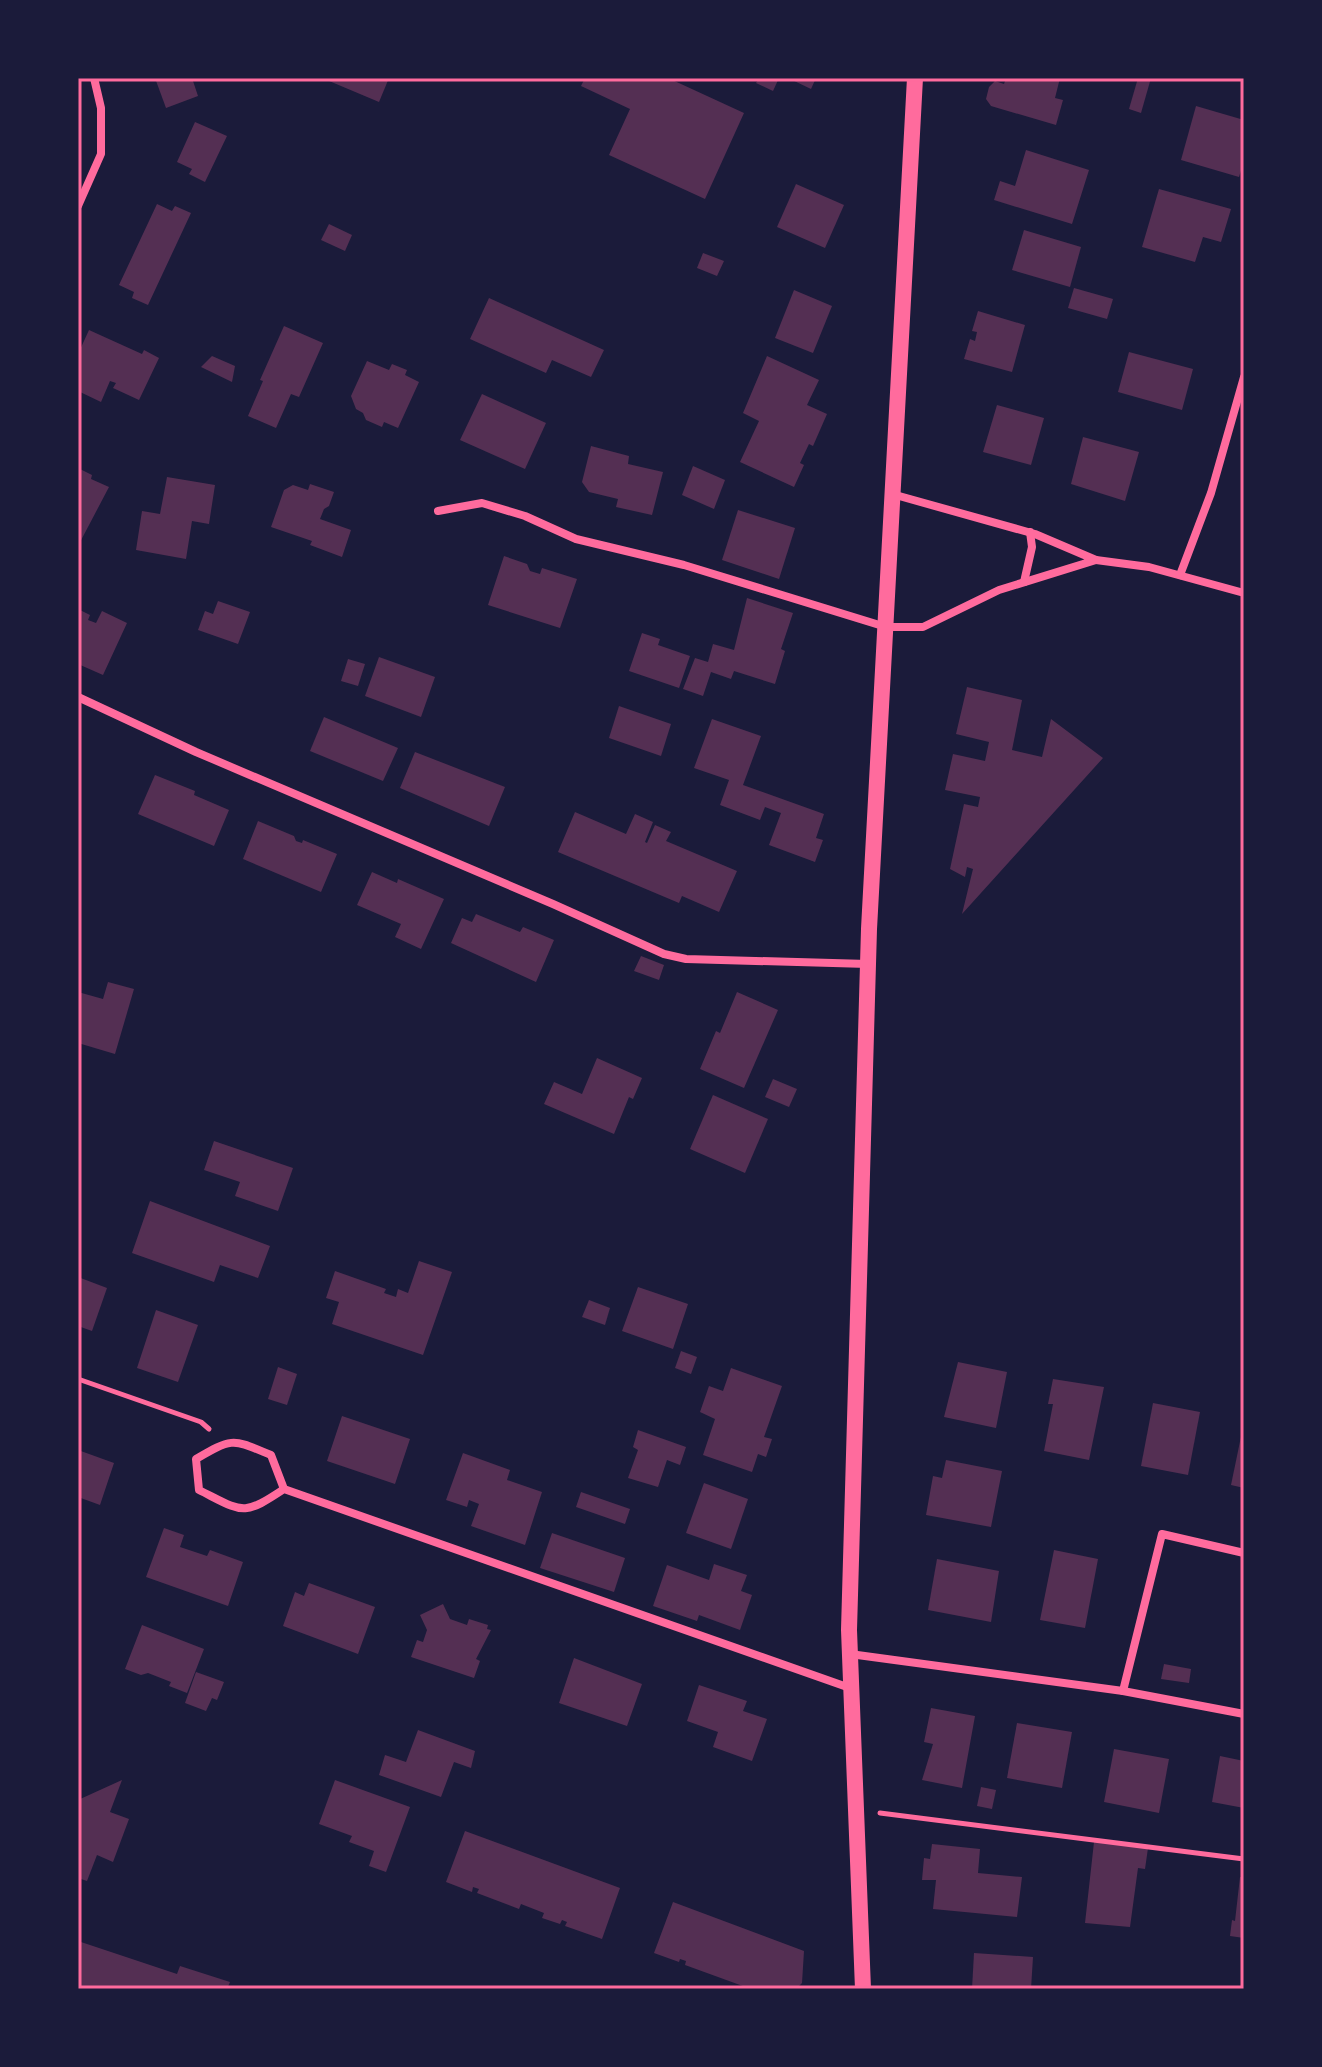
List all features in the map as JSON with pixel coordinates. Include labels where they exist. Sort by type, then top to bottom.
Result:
[{"type":"main road","points":[[863,1989],[849,1654],[868,964],[915,78]]},
{"type":"street","points":[[78,206],[101,154],[101,108],[94,78]]},
{"type":"street","points":[[1180,575],[1211,493],[1244,377]]},
{"type":"street","points":[[891,494],[1030,532],[1096,560],[1149,567],[1244,593]]},
{"type":"street","points":[[438,511],[482,503],[525,516],[576,539],[684,565],[886,627],[923,627],[999,590],[1096,560]]},
{"type":"street","points":[[1024,582],[1032,547],[1030,532]]},
{"type":"street","points":[[78,697],[196,752],[664,954],[686,959],[868,964]]},
{"type":"street","points":[[284,1489],[256,1508],[237,1509],[199,1490],[196,1459],[225,1442],[242,1443],[271,1455],[284,1489],[850,1688]]},
{"type":"street","points":[[1123,1691],[1162,1534],[1244,1553]]},
{"type":"street","points":[[849,1654],[1123,1691],[1244,1714]]},
{"type":"path","points":[[78,1379],[201,1422],[225,1442]]},
{"type":"path","points":[[855,1810],[1244,1859]]},
{"type":"building","points":[[155,78],[192,78],[198,96],[166,108]]},
{"type":"building","points":[[322,78],[389,78],[379,102]]},
{"type":"building","points":[[585,78],[668,78],[744,113],[705,199],[609,155],[630,109],[581,86]]},
{"type":"building","points":[[759,78],[779,78],[773,91],[756,83]]},
{"type":"building","points":[[788,78],[816,78],[811,89]]},
{"type":"building","points":[[1006,78],[1060,78],[1055,98],[1063,100],[1056,125],[991,106],[986,99],[989,87],[995,81],[1004,84]]},
{"type":"building","points":[[1138,78],[1151,78],[1141,113],[1129,109]]},
{"type":"building","points":[[1196,106],[1244,120],[1244,161],[1239,177],[1181,160]]},
{"type":"building","points":[[195,122],[227,136],[205,182],[189,174],[192,169],[177,162]]},
{"type":"building","points":[[1026,150],[1089,170],[1072,224],[994,200],[1000,181],[1015,186]]},
{"type":"building","points":[[796,184],[844,205],[825,248],[777,227]]},
{"type":"building","points":[[1159,189],[1231,209],[1221,242],[1203,237],[1195,262],[1142,247]]},
{"type":"building","points":[[157,204],[172,211],[175,206],[191,213],[148,305],[132,298],[134,292],[119,285]]},
{"type":"building","points":[[329,224],[352,235],[345,251],[321,240]]},
{"type":"building","points":[[1024,230],[1081,247],[1070,287],[1012,270]]},
{"type":"building","points":[[703,253],[724,261],[717,276],[697,268]]},
{"type":"building","points":[[1074,288],[1113,299],[1107,319],[1068,308]]},
{"type":"building","points":[[794,290],[832,306],[813,353],[775,338]]},
{"type":"building","points":[[489,298],[604,350],[591,377],[552,360],[546,373],[470,339]]},
{"type":"building","points":[[978,311],[1025,325],[1012,372],[964,359],[970,339],[975,341],[977,332],[972,331]]},
{"type":"building","points":[[284,326],[323,343],[299,397],[291,394],[276,428],[248,416]]},
{"type":"building","points":[[89,330],[142,354],[144,350],[159,358],[139,400],[113,388],[116,383],[110,381],[101,402],[78,391],[78,354]]},
{"type":"building","points":[[1129,352],[1193,369],[1182,410],[1118,392]]},
{"type":"building","points":[[212,356],[235,366],[232,382],[201,367]]},
{"type":"building","points":[[767,356],[819,380],[807,405],[827,414],[813,446],[809,444],[800,463],[804,465],[794,487],[740,462],[759,421],[743,413]]},
{"type":"building","points":[[367,361],[389,370],[392,364],[407,370],[405,375],[419,382],[398,428],[384,422],[382,427],[366,420],[363,413],[356,409],[351,396]]},
{"type":"building","points":[[482,394],[546,423],[525,469],[460,440]]},
{"type":"building","points":[[997,405],[1044,418],[1031,465],[983,452]]},
{"type":"building","points":[[1083,437],[1139,452],[1125,501],[1071,484]]},
{"type":"building","points":[[591,446],[629,456],[628,464],[663,472],[652,515],[616,507],[618,499],[589,492],[582,482]]},
{"type":"building","points":[[693,466],[725,480],[714,509],[682,495]]},
{"type":"building","points":[[78,468],[92,475],[91,479],[109,487],[78,546]]},
{"type":"building","points":[[167,477],[215,485],[209,524],[192,521],[186,559],[136,550],[142,511],[160,514]]},
{"type":"building","points":[[310,484],[334,492],[320,519],[351,530],[342,557],[310,545],[312,541],[271,527],[284,490],[293,485],[308,490]]},
{"type":"building","points":[[738,510],[795,528],[779,579],[722,560]]},
{"type":"building","points":[[504,556],[527,564],[530,571],[540,574],[542,568],[577,579],[560,628],[488,605]]},
{"type":"building","points":[[747,598],[793,613],[781,649],[785,651],[775,684],[734,671],[731,679],[711,672],[703,696],[683,689],[695,658],[708,662],[713,644],[734,650]]},
{"type":"building","points":[[218,601],[250,612],[238,644],[198,630],[205,611],[213,614]]},
{"type":"building","points":[[78,609],[90,615],[88,620],[96,623],[102,611],[127,623],[103,675],[78,664],[81,658],[78,656]]},
{"type":"building","points":[[642,633],[660,639],[658,645],[690,656],[679,688],[629,671]]},
{"type":"building","points":[[379,657],[435,677],[421,717],[365,696]]},
{"type":"building","points":[[348,659],[365,664],[358,686],[341,681]]},
{"type":"building","points":[[967,687],[1022,700],[1012,750],[1042,757],[1051,719],[1103,758],[962,914],[973,869],[967,867],[965,877],[950,869],[964,804],[978,807],[980,797],[945,790],[953,754],[985,761],[989,742],[956,734]]},
{"type":"building","points":[[619,706],[671,724],[661,756],[609,738]]},
{"type":"building","points":[[324,717],[398,748],[383,781],[310,751]]},
{"type":"building","points":[[712,719],[761,736],[743,785],[824,814],[816,838],[823,840],[815,862],[769,845],[781,813],[765,807],[760,820],[720,805],[729,780],[694,768]]},
{"type":"building","points":[[415,752],[505,787],[489,826],[400,788]]},
{"type":"building","points":[[155,775],[195,791],[194,795],[229,810],[214,846],[138,814]]},
{"type":"building","points":[[575,812],[626,834],[635,814],[653,822],[645,842],[655,825],[671,832],[666,841],[737,871],[719,912],[682,896],[679,903],[558,852]]},
{"type":"building","points":[[258,821],[294,836],[296,841],[302,843],[303,840],[337,854],[321,892],[243,859]]},
{"type":"building","points":[[372,872],[397,883],[398,879],[444,899],[421,949],[395,937],[401,924],[357,905]]},
{"type":"building","points":[[476,914],[520,932],[523,927],[554,940],[536,982],[451,943],[462,918],[472,922]]},
{"type":"building","points":[[641,956],[664,965],[659,980],[634,971]]},
{"type":"building","points":[[108,982],[134,989],[115,1054],[78,1043],[78,992],[103,999]]},
{"type":"building","points":[[737,992],[778,1010],[744,1088],[700,1069],[716,1031],[720,1033]]},
{"type":"building","points":[[597,1058],[642,1078],[633,1099],[629,1097],[614,1134],[544,1104],[554,1082],[582,1094]]},
{"type":"building","points":[[773,1079],[797,1089],[789,1107],[765,1097]]},
{"type":"building","points":[[713,1095],[768,1119],[745,1173],[690,1149]]},
{"type":"building","points":[[214,1141],[293,1168],[278,1211],[235,1196],[240,1182],[204,1170]]},
{"type":"building","points":[[150,1201],[270,1246],[258,1278],[220,1265],[214,1282],[132,1253]]},
{"type":"building","points":[[419,1261],[452,1272],[423,1355],[332,1324],[339,1302],[326,1298],[335,1271],[386,1289],[384,1293],[396,1297],[398,1289],[408,1293]]},
{"type":"building","points":[[78,1277],[107,1288],[92,1331],[78,1326]]},
{"type":"building","points":[[638,1287],[688,1304],[673,1349],[622,1331]]},
{"type":"building","points":[[589,1300],[610,1308],[605,1325],[582,1317]]},
{"type":"building","points":[[156,1310],[198,1325],[178,1382],[137,1368]]},
{"type":"building","points":[[681,1351],[697,1357],[691,1374],[675,1368]]},
{"type":"building","points":[[958,1362],[1007,1372],[996,1428],[944,1417]]},
{"type":"building","points":[[278,1367],[297,1374],[287,1405],[268,1399]]},
{"type":"building","points":[[731,1368],[782,1386],[764,1437],[772,1439],[766,1457],[758,1454],[752,1472],[703,1455],[715,1419],[700,1412],[709,1386],[723,1391]]},
{"type":"building","points":[[1053,1379],[1104,1387],[1089,1460],[1044,1451],[1053,1404],[1048,1404]]},
{"type":"building","points":[[1153,1403],[1200,1412],[1188,1475],[1141,1466]]},
{"type":"building","points":[[342,1416],[410,1439],[395,1484],[327,1461]]},
{"type":"building","points":[[1244,1427],[1244,1488],[1231,1485]]},
{"type":"building","points":[[638,1430],[686,1447],[680,1465],[667,1460],[658,1487],[628,1478],[638,1450],[633,1447]]},
{"type":"building","points":[[78,1450],[114,1463],[100,1505],[78,1497]]},
{"type":"building","points":[[463,1453],[510,1470],[507,1480],[542,1492],[525,1545],[471,1526],[479,1504],[469,1500],[467,1507],[446,1500]]},
{"type":"building","points":[[946,1460],[1002,1471],[991,1527],[926,1515],[933,1476],[942,1478]]},
{"type":"building","points":[[704,1483],[748,1499],[731,1549],[686,1533]]},
{"type":"building","points":[[581,1492],[630,1509],[625,1524],[576,1507]]},
{"type":"building","points":[[164,1528],[184,1535],[180,1547],[207,1556],[210,1550],[243,1562],[228,1606],[146,1577]]},
{"type":"building","points":[[552,1533],[625,1558],[614,1592],[540,1568]]},
{"type":"building","points":[[1054,1550],[1098,1559],[1085,1628],[1040,1620]]},
{"type":"building","points":[[937,1559],[999,1571],[991,1622],[928,1610]]},
{"type":"building","points":[[714,1564],[747,1575],[741,1591],[752,1595],[740,1630],[699,1615],[697,1621],[653,1606],[667,1565],[709,1580]]},
{"type":"building","points":[[309,1583],[375,1607],[358,1654],[283,1626],[295,1592],[304,1596]]},
{"type":"building","points":[[443,1604],[450,1619],[467,1625],[469,1619],[488,1625],[487,1629],[491,1630],[476,1659],[480,1661],[474,1678],[411,1657],[417,1640],[423,1642],[427,1630],[420,1615]]},
{"type":"building","points":[[142,1625],[204,1649],[187,1693],[169,1686],[171,1682],[148,1673],[141,1675],[125,1669]]},
{"type":"building","points":[[574,1658],[642,1684],[627,1726],[559,1703]]},
{"type":"building","points":[[1164,1664],[1191,1669],[1189,1683],[1161,1679]]},
{"type":"building","points":[[196,1672],[224,1682],[217,1700],[212,1698],[206,1711],[185,1703]]},
{"type":"building","points":[[699,1685],[747,1701],[743,1711],[767,1719],[752,1761],[713,1747],[718,1732],[687,1721]]},
{"type":"building","points":[[931,1708],[975,1716],[962,1788],[922,1780],[933,1744],[924,1742]]},
{"type":"building","points":[[1017,1723],[1072,1732],[1062,1788],[1007,1778]]},
{"type":"building","points":[[418,1730],[475,1751],[471,1768],[454,1762],[441,1797],[379,1775],[385,1755],[406,1762]]},
{"type":"building","points":[[1114,1749],[1169,1759],[1159,1813],[1104,1802]]},
{"type":"building","points":[[1220,1756],[1244,1761],[1244,1808],[1212,1802]]},
{"type":"building","points":[[122,1780],[110,1812],[129,1819],[113,1862],[97,1855],[87,1881],[78,1878],[78,1800]]},
{"type":"building","points":[[335,1780],[410,1807],[386,1872],[369,1866],[374,1851],[349,1842],[352,1836],[319,1824]]},
{"type":"building","points":[[981,1787],[996,1790],[992,1809],[977,1806]]},
{"type":"building","points":[[465,1831],[620,1888],[602,1939],[565,1926],[567,1922],[562,1920],[560,1924],[542,1918],[544,1913],[521,1904],[519,1909],[477,1893],[479,1889],[473,1887],[472,1892],[446,1882]]},
{"type":"building","points":[[1094,1842],[1148,1848],[1145,1869],[1138,1868],[1130,1927],[1085,1923]]},
{"type":"building","points":[[932,1844],[980,1849],[978,1873],[1022,1877],[1017,1917],[933,1909],[936,1880],[922,1880],[924,1858],[930,1859]]},
{"type":"building","points":[[1240,1877],[1244,1877],[1244,1938],[1230,1936],[1232,1920],[1235,1921]]},
{"type":"building","points":[[673,1902],[804,1951],[802,1983],[796,1989],[751,1989],[685,1965],[686,1961],[680,1959],[679,1962],[654,1953]]},
{"type":"building","points":[[78,1941],[177,1974],[180,1966],[230,1982],[227,1989],[78,1989]]},
{"type":"building","points":[[974,1953],[1033,1957],[1031,1989],[972,1989]]}]
